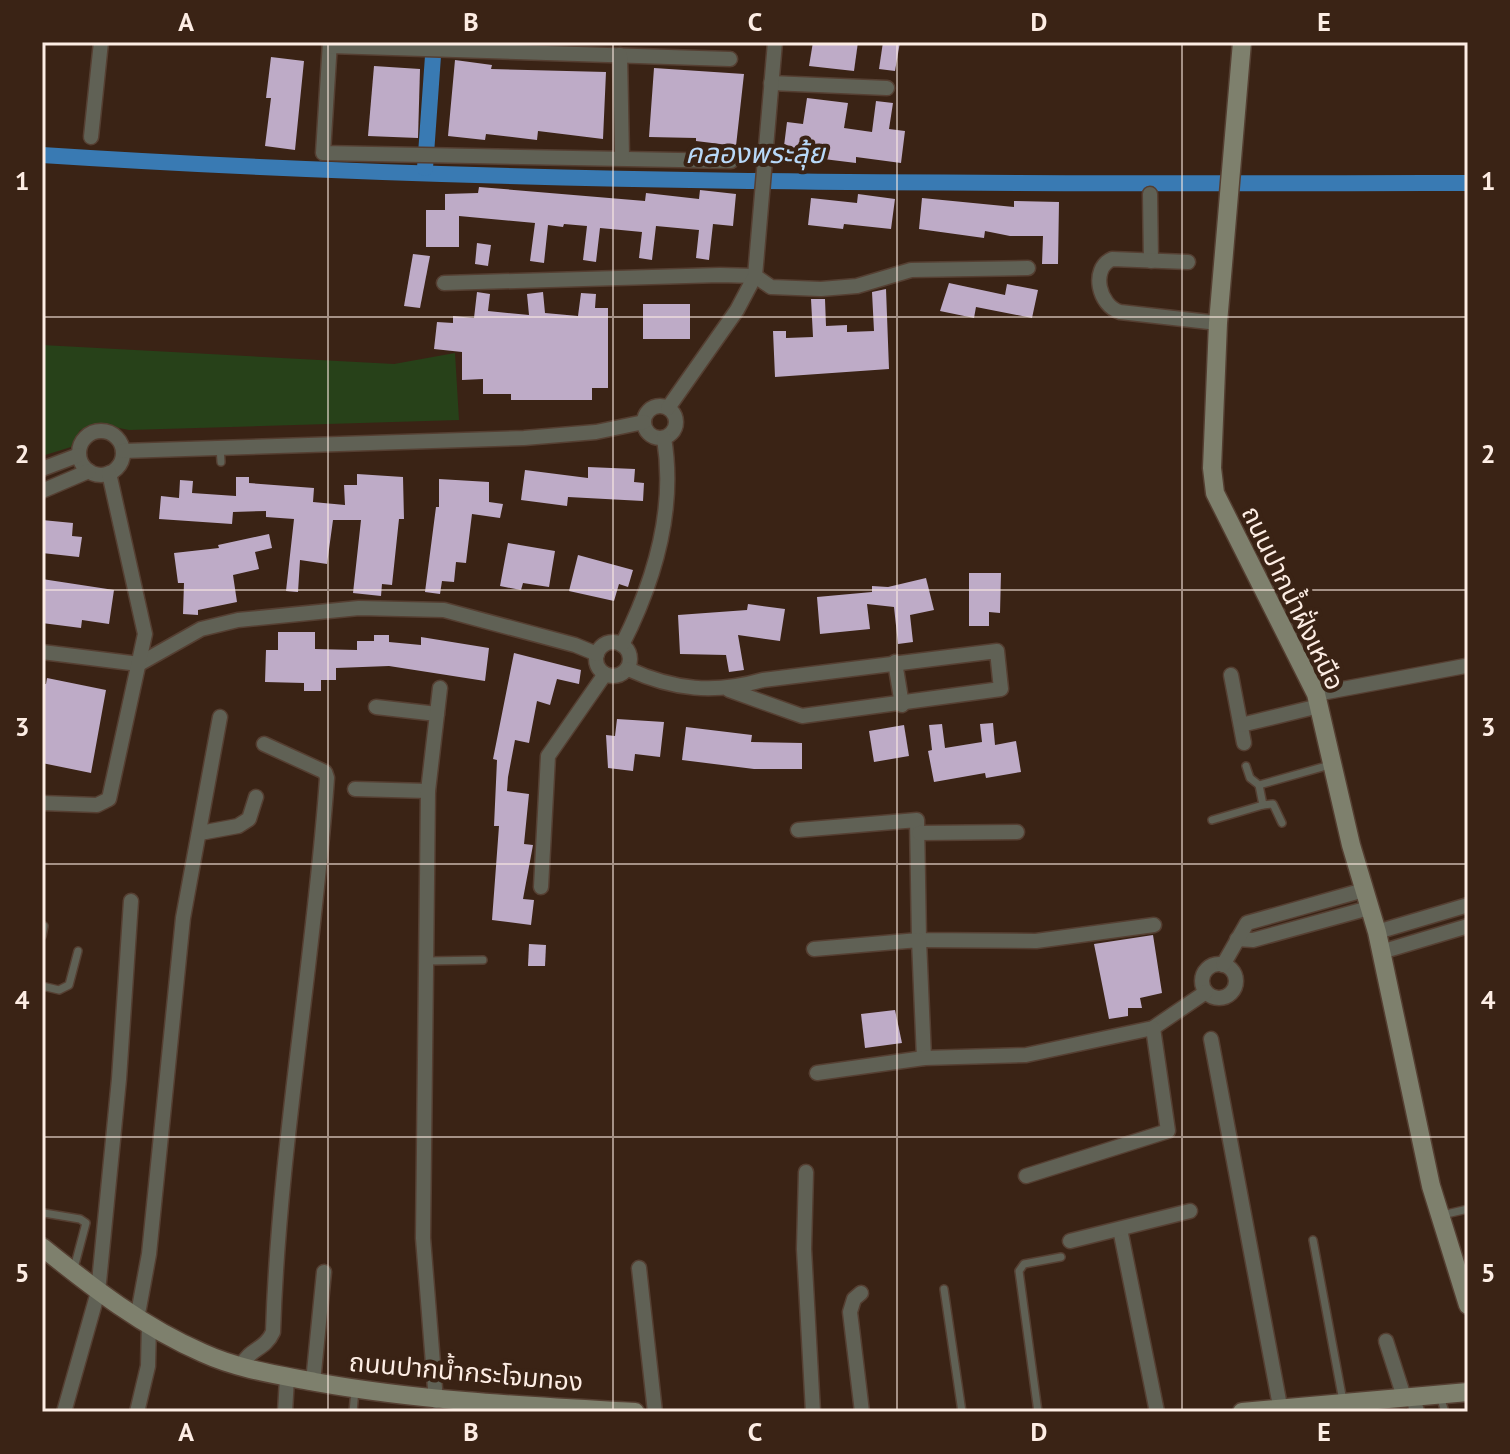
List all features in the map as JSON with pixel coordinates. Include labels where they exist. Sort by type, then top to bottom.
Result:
[{"type":"street","points":[[91,137],[101,42]]},
{"type":"street","points":[[668,408],[737,310],[755,276],[775,42]]},
{"type":"street","name":"ถนนปากน้ำฝั่งเหนือ","points":[[1242,42],[1232,190],[1218,323],[1212,440],[1215,493],[1317,700],[1377,932],[1440,1216],[1468,1305]]},
{"type":"street","points":[[730,59],[330,44],[323,153],[731,161]]},
{"type":"street","points":[[620,55],[622,157]]},
{"type":"street","points":[[771,83],[887,88]]},
{"type":"street","points":[[1150,194],[1151,261]]},
{"type":"street","points":[[1188,262],[1112,259],[1104,263],[1099,271],[1103,302],[1110,309],[1218,323]]},
{"type":"street","points":[[444,283],[755,276],[771,287],[821,289],[857,286],[911,270],[1028,268]]},
{"type":"street","points":[[123,451],[220,454],[524,438],[596,432],[644,422],[652,408],[668,408],[675,416],[676,426],[664,438]]},
{"type":"street","points":[[644,422],[651,435],[664,438]]},
{"type":"street","points":[[42,491],[89,471],[109,473],[119,466],[123,451],[115,435],[98,431],[84,439],[79,455],[89,471]]},
{"type":"street","points":[[622,645],[654,573],[670,474],[664,438]]},
{"type":"street","points":[[42,469],[79,455]]},
{"type":"street","points":[[42,803],[97,805],[109,799],[139,664],[145,634],[109,473]]},
{"type":"street","points":[[42,652],[139,664],[201,629],[238,620],[359,608],[444,610],[575,645],[597,654]]},
{"type":"street","points":[[607,643],[622,645],[629,653],[628,669],[619,675],[605,674],[597,664],[597,654],[607,643]]},
{"type":"street","points":[[628,669],[673,686],[729,690],[802,716],[902,705],[1001,689],[997,651],[763,680],[729,690]]},
{"type":"street","points":[[895,662],[902,705]]},
{"type":"street","points":[[1241,725],[1317,700],[1465,666]]},
{"type":"street","points":[[541,887],[548,756],[605,674]]},
{"type":"street","points":[[1231,675],[1244,743]]},
{"type":"street","points":[[436,1401],[423,1238],[428,791],[440,688]]},
{"type":"street","points":[[376,707],[437,714]]},
{"type":"street","points":[[137,1412],[148,1366],[143,1322],[183,918],[220,717]]},
{"type":"street","points":[[242,1365],[246,1356],[267,1344],[273,1332],[276,1238],[309,974],[327,778],[325,772],[264,744]]},
{"type":"street","points":[[355,789],[428,791]]},
{"type":"street","points":[[200,833],[238,826],[249,819],[256,797]]},
{"type":"street","points":[[798,830],[917,820],[924,1058]]},
{"type":"street","points":[[919,833],[1017,832]]},
{"type":"street","points":[[1223,965],[1237,939],[1253,940],[1366,899]]},
{"type":"street","points":[[64,1412],[98,1292],[131,901]]},
{"type":"street","points":[[1377,932],[1468,905]]},
{"type":"street","points":[[814,949],[919,940],[1036,941],[1154,925]]},
{"type":"street","points":[[1381,952],[1468,926]]},
{"type":"street","points":[[1213,965],[1223,965],[1235,976],[1231,992],[1222,998],[1206,992],[1202,983],[1204,972],[1213,965]]},
{"type":"street","points":[[817,1073],[924,1058],[1026,1055],[1153,1028],[1206,992]]},
{"type":"street","points":[[1026,1176],[1168,1131],[1153,1028]]},
{"type":"street","points":[[1211,1039],[1280,1406]]},
{"type":"street","points":[[806,1172],[804,1249],[813,1412]]},
{"type":"street","points":[[1070,1241],[1190,1211]]},
{"type":"street","points":[[1120,1229],[1147,1377],[1157,1412]]},
{"type":"street","name":"ถนนปากน้ำกระโจมทอง","points":[[42,1247],[98,1292],[143,1322],[203,1353],[287,1378],[461,1407],[635,1412]]},
{"type":"street","points":[[639,1268],[655,1412]]},
{"type":"street","points":[[313,1382],[324,1272]]},
{"type":"street","points":[[861,1293],[854,1299],[850,1312],[862,1412]]},
{"type":"street","points":[[1386,1341],[1411,1402]]},
{"type":"street","points":[[285,1412],[287,1378]]},
{"type":"street","points":[[1242,1412],[1343,1401],[1443,1403],[1468,1392]]},
{"type":"lane","points":[[1259,785],[1332,765]]},
{"type":"lane","points":[[1246,766],[1250,778],[1259,785],[1263,805]]},
{"type":"lane","points":[[1212,820],[1263,805],[1274,805],[1282,823]]},
{"type":"lane","points":[[42,936],[44,926]]},
{"type":"lane","points":[[42,986],[59,990],[69,985],[78,951]]},
{"type":"lane","points":[[425,961],[483,960]]},
{"type":"lane","points":[[1440,1216],[1468,1209]]},
{"type":"lane","points":[[44,1213],[80,1219],[86,1223],[73,1272]]},
{"type":"lane","points":[[1313,1240],[1343,1401]]},
{"type":"lane","points":[[1038,1412],[1019,1271],[1024,1264],[1061,1257]]},
{"type":"lane","points":[[944,1289],[962,1412]]},
{"type":"lane","points":[[353,1412],[355,1390]]},
{"type":"green space","points":[[42,345],[394,364],[455,353],[459,420],[129,430],[104,425],[80,430],[71,447],[42,456]]},
{"type":"building","points":[[813,42],[858,42],[854,71],[809,66]]},
{"type":"building","points":[[883,42],[900,42],[895,71],[879,69]]},
{"type":"building","points":[[271,57],[304,61],[295,150],[265,146],[271,98],[266,98]]},
{"type":"building","points":[[455,60],[492,65],[491,69],[606,72],[603,139],[538,131],[537,140],[486,134],[485,140],[448,136]]},
{"type":"building","points":[[374,66],[420,69],[418,138],[368,136]]},
{"type":"building","points":[[654,68],[744,74],[736,146],[696,141],[696,138],[649,137]]},
{"type":"building","points":[[807,98],[848,103],[844,128],[872,132],[876,101],[893,103],[889,129],[905,131],[901,163],[856,157],[856,163],[783,154],[787,122],[803,124]]},
{"type":"building","points":[[479,187],[645,201],[646,193],[699,199],[700,190],[736,194],[733,226],[713,224],[709,260],[696,258],[699,230],[656,226],[652,260],[639,258],[642,232],[600,228],[596,262],[583,260],[587,226],[564,224],[563,227],[548,225],[544,263],[530,261],[535,223],[459,216],[459,247],[426,247],[426,210],[445,210],[445,194],[478,193]]},
{"type":"building","points":[[858,194],[895,199],[891,229],[844,224],[843,229],[808,225],[811,198],[857,203]]},
{"type":"building","points":[[922,198],[1014,207],[1014,201],[1059,202],[1058,264],[1042,264],[1043,236],[1010,236],[985,231],[984,238],[919,229]]},
{"type":"building","points":[[477,243],[491,245],[488,266],[475,264]]},
{"type":"building","points":[[413,254],[430,256],[420,308],[404,306]]},
{"type":"building","points":[[949,283],[1005,295],[1007,284],[1038,290],[1032,318],[976,307],[974,318],[940,311]]},
{"type":"building","points":[[886,289],[889,369],[775,377],[773,331],[786,331],[786,338],[813,337],[811,299],[825,299],[826,326],[847,325],[847,332],[874,331],[872,292]]},
{"type":"building","points":[[477,292],[490,294],[488,311],[529,315],[527,294],[543,292],[545,313],[578,316],[581,293],[596,294],[595,308],[608,308],[608,388],[592,388],[592,400],[511,400],[511,394],[483,394],[483,379],[462,380],[462,352],[434,349],[437,322],[453,323],[453,316],[474,318]]},
{"type":"building","points":[[643,304],[690,304],[690,339],[643,339]]},
{"type":"building","points":[[588,467],[635,469],[634,482],[644,483],[643,501],[568,497],[567,506],[521,500],[525,470],[588,478]]},
{"type":"building","points":[[357,474],[403,477],[404,519],[399,519],[392,585],[382,584],[381,596],[353,593],[361,520],[333,520],[327,564],[300,560],[298,592],[286,591],[294,519],[266,517],[266,511],[233,512],[232,524],[159,519],[161,496],[179,498],[180,480],[193,481],[192,493],[236,496],[236,477],[249,477],[249,483],[314,488],[313,502],[345,505],[344,485],[357,485]]},
{"type":"building","points":[[439,479],[489,482],[489,502],[503,504],[500,518],[472,514],[466,563],[456,562],[454,582],[442,581],[440,594],[425,592],[436,507],[439,507]]},
{"type":"building","points":[[42,520],[73,523],[72,536],[82,537],[79,557],[42,553]]},
{"type":"building","points":[[269,534],[272,548],[255,552],[259,569],[233,575],[237,602],[198,610],[198,615],[183,614],[184,583],[178,583],[174,553],[219,548],[218,545]]},
{"type":"building","points":[[508,543],[555,551],[549,587],[523,583],[521,590],[500,586]]},
{"type":"building","points":[[578,555],[633,570],[628,587],[619,584],[614,601],[569,591]]},
{"type":"building","points":[[969,573],[1001,573],[1000,613],[989,612],[989,626],[969,626]]},
{"type":"building","points":[[926,578],[934,610],[910,615],[913,642],[898,644],[894,607],[867,604],[870,629],[820,634],[817,597],[872,592],[872,586],[888,587]]},
{"type":"building","points":[[42,579],[114,590],[109,624],[82,620],[81,628],[42,623]]},
{"type":"building","points":[[748,604],[785,609],[780,641],[738,635],[744,670],[729,672],[726,655],[680,654],[678,615],[747,610]]},
{"type":"building","points":[[278,632],[315,632],[315,649],[357,650],[357,641],[374,641],[374,635],[389,635],[389,642],[421,645],[421,637],[489,648],[485,681],[389,666],[336,668],[336,680],[321,680],[321,691],[304,691],[304,683],[265,682],[266,650],[278,650]]},
{"type":"building","points":[[514,653],[581,670],[579,684],[557,679],[550,705],[537,701],[529,743],[515,740],[507,791],[529,794],[524,844],[533,845],[523,899],[534,900],[531,925],[492,920],[499,826],[494,826],[497,760],[493,759]]},
{"type":"building","points":[[47,678],[106,690],[91,773],[42,763],[42,684],[46,684]]},
{"type":"building","points":[[617,719],[664,722],[660,757],[635,754],[633,771],[608,768],[606,735],[615,736]]},
{"type":"building","points":[[993,723],[995,745],[1016,741],[1021,772],[986,778],[985,773],[934,782],[928,751],[932,750],[929,725],[942,724],[945,748],[982,742],[980,724]]},
{"type":"building","points":[[904,725],[909,756],[874,762],[869,731]]},
{"type":"building","points":[[686,727],[752,735],[751,742],[802,743],[802,769],[754,769],[682,760]]},
{"type":"building","points":[[1153,935],[1162,993],[1140,998],[1142,1008],[1128,1008],[1128,1016],[1109,1019],[1094,944]]},
{"type":"building","points":[[529,944],[546,945],[545,966],[528,966]]},
{"type":"building","points":[[895,1010],[902,1043],[865,1048],[861,1014]]},
{"type":"waterway","points":[[425,168],[434,42]]},
{"type":"waterway","name":"คลองพระลุ้ย","points":[[42,155],[398,173],[576,178],[933,183],[1468,183]]}]
